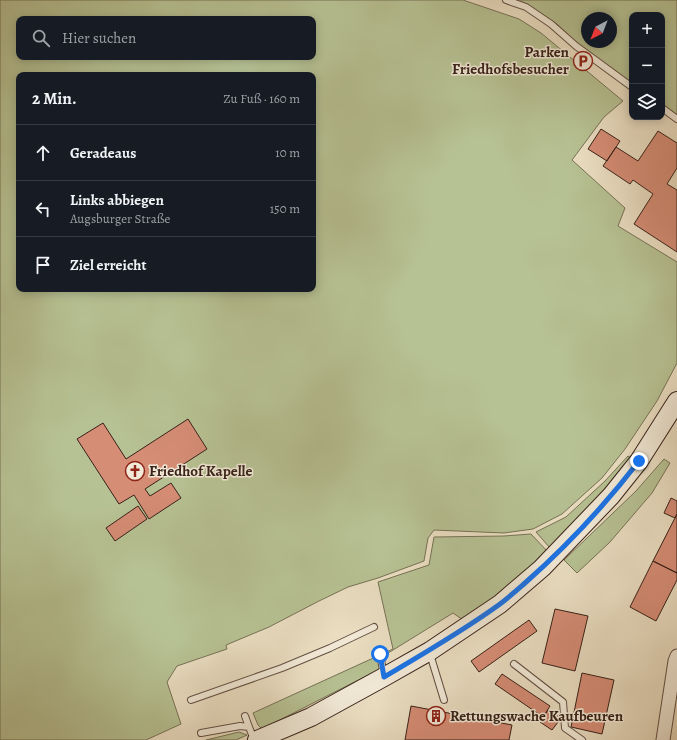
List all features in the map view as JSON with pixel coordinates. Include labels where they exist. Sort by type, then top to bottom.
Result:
[{"type":"main road","points":[[253,736],[311,717],[430,651],[500,604],[542,568],[611,496],[639,461],[677,401]]},
{"type":"street","points":[[664,740],[675,661],[677,656]]},
{"type":"lane","points":[[506,0],[526,7],[551,24],[576,46],[629,85]]},
{"type":"lane","points":[[665,110],[677,119]]},
{"type":"lane","points":[[191,700],[289,665],[330,648],[374,627]]},
{"type":"lane","points":[[430,651],[444,700]]},
{"type":"lane","points":[[380,654],[384,677]]},
{"type":"lane","points":[[514,664],[563,702],[565,728],[582,740]]},
{"type":"lane","points":[[245,716],[253,736]]},
{"type":"lane","points":[[201,733],[240,726],[253,736]]},
{"type":"green space","points":[[0,0],[463,0],[519,19],[541,33],[623,101],[604,117],[572,160],[625,208],[618,226],[677,262],[677,363],[657,401],[625,449],[602,478],[562,514],[533,529],[504,533],[434,530],[428,538],[424,561],[348,587],[269,627],[226,645],[227,649],[177,666],[167,682],[181,724],[146,740],[0,740]]},
{"type":"green space","points":[[514,0],[677,0],[677,115],[665,107],[665,12],[629,12],[629,81],[584,48],[617,48],[617,12],[581,12],[581,46],[557,24],[527,5]]},
{"type":"green space","points":[[628,456],[631,458],[605,489],[550,548],[536,532],[566,517],[605,481]]},
{"type":"green space","points":[[664,459],[670,463],[652,493],[610,542],[577,573],[564,560],[636,491]]},
{"type":"green space","points":[[531,534],[547,551],[527,570],[463,620],[453,613],[380,658],[380,669],[262,729],[258,725],[253,713],[393,649],[378,582],[429,565],[434,537]]},
{"type":"green space","points":[[239,732],[247,735],[236,740],[206,740]]},
{"type":"building","points":[[601,129],[620,141],[607,161],[588,149]]},
{"type":"building","points":[[658,131],[677,143],[677,168],[667,184],[677,190],[677,252],[634,224],[653,194],[633,180],[630,184],[603,166],[616,147],[638,161]]},
{"type":"building","name":"Friedhof Kapelle","points":[[188,419],[207,449],[145,489],[150,496],[171,483],[181,498],[149,519],[134,495],[119,504],[77,439],[103,423],[126,459]]},
{"type":"building","points":[[671,498],[677,501],[677,514],[675,518],[664,513]]},
{"type":"building","points":[[138,506],[147,519],[115,541],[106,528]]},
{"type":"building","points":[[677,514],[677,573],[653,561]]},
{"type":"building","points":[[653,561],[677,573],[677,580],[656,621],[630,607]]},
{"type":"building","points":[[555,609],[588,616],[575,671],[542,663]]},
{"type":"building","points":[[529,620],[537,631],[479,672],[471,661]]},
{"type":"building","points":[[582,673],[614,680],[602,734],[571,727]]},
{"type":"building","points":[[502,674],[550,706],[543,717],[495,684]]},
{"type":"building","name":"Rettungswache Kaufbeuren","points":[[411,706],[512,725],[509,740],[405,740]]},
{"type":"building","points":[[548,710],[561,718],[552,730],[540,722]]},
{"type":"place","name":"Parken Friedhofsbesucher","points":[[583,61]]},
{"type":"place","name":"Friedhof Kapelle","points":[[135,471]]},
{"type":"place","name":"Rettungswache Kaufbeuren","points":[[436,716]]},
{"type":"route","points":[[380,654],[384,677],[430,651],[500,604],[542,568],[565,545],[611,496],[639,461]]}]
